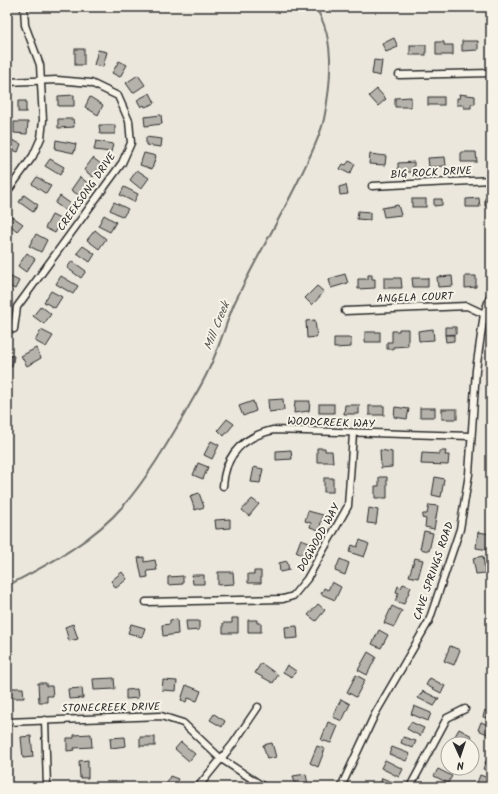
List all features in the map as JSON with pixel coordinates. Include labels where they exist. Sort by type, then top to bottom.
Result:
[{"type":"street","points":[[7,192],[33,156],[41,138],[43,120],[40,64],[25,25],[24,7]]},
{"type":"street","points":[[399,75],[491,73]]},
{"type":"street","name":"CREEKSONG DRIVE","points":[[7,82],[41,81],[91,83],[118,96],[129,122],[130,143],[122,163],[17,307],[14,329]]},
{"type":"street","name":"BIG ROCK DRIVE","points":[[372,186],[491,180]]},
{"type":"street","name":"CAVE SPRINGS ROAD","points":[[341,787],[375,714],[429,621],[460,530],[469,474],[470,436],[476,370],[484,314],[491,294]]},
{"type":"street","name":"ANGELA COURT","points":[[345,311],[467,306],[484,314]]},
{"type":"street","name":"WOODCREEK WAY","points":[[223,486],[224,473],[233,454],[244,442],[257,434],[273,430],[353,434],[470,436]]},
{"type":"street","name":"DOGWOOD WAY","points":[[146,602],[283,599],[293,596],[308,580],[348,506],[353,434]]},
{"type":"street","points":[[198,787],[220,758],[233,744],[258,707]]},
{"type":"street","points":[[410,787],[447,718],[465,708]]},
{"type":"street","name":"STONECREEK DRIVE","points":[[7,722],[161,716],[183,723],[220,758],[264,787]]},
{"type":"street","points":[[44,720],[47,787]]},
{"type":"building","points":[[394,38],[398,47],[386,52],[382,44]]},
{"type":"building","points":[[462,41],[478,41],[478,50],[462,51]]},
{"type":"building","points":[[436,42],[444,42],[444,45],[453,45],[453,55],[436,55]]},
{"type":"building","points":[[410,45],[426,45],[426,55],[410,55]]},
{"type":"building","points":[[75,49],[84,49],[84,65],[75,65]]},
{"type":"building","points":[[98,50],[107,52],[103,67],[94,65]]},
{"type":"building","points":[[374,60],[382,61],[380,76],[372,74]]},
{"type":"building","points":[[119,61],[127,65],[120,77],[112,73]]},
{"type":"building","points":[[138,75],[145,85],[133,93],[126,83]]},
{"type":"building","points":[[377,89],[386,99],[378,106],[369,96]]},
{"type":"building","points":[[150,93],[155,103],[141,107],[137,100]]},
{"type":"building","points":[[459,94],[475,96],[475,104],[471,104],[471,108],[464,108],[464,105],[457,105],[457,98],[460,98]]},
{"type":"building","points":[[74,95],[74,106],[58,106],[58,96]]},
{"type":"building","points":[[90,97],[103,105],[98,115],[85,107]]},
{"type":"building","points":[[411,97],[411,107],[395,107],[395,98]]},
{"type":"building","points":[[428,97],[444,97],[444,105],[428,105]]},
{"type":"building","points":[[18,101],[26,101],[26,112],[18,112]]},
{"type":"building","points":[[161,115],[162,124],[145,126],[144,117]]},
{"type":"building","points":[[58,119],[73,119],[74,127],[58,128]]},
{"type":"building","points":[[14,122],[28,122],[27,134],[14,133]]},
{"type":"building","points":[[99,125],[115,125],[115,134],[100,134]]},
{"type":"building","points":[[146,137],[162,139],[161,147],[146,145]]},
{"type":"building","points":[[7,138],[21,144],[18,152],[7,148]]},
{"type":"building","points":[[56,140],[76,144],[74,153],[55,149]]},
{"type":"building","points":[[96,141],[113,144],[111,152],[94,150]]},
{"type":"building","points":[[461,152],[476,152],[477,162],[461,162]]},
{"type":"building","points":[[144,153],[156,156],[152,169],[140,165]]},
{"type":"building","points":[[370,154],[386,156],[385,165],[369,164]]},
{"type":"building","points":[[445,157],[446,166],[429,167],[428,158]]},
{"type":"building","points":[[93,158],[101,164],[93,177],[84,170]]},
{"type":"building","points":[[50,159],[64,167],[60,175],[45,166]]},
{"type":"building","points":[[349,161],[355,164],[350,174],[340,169],[343,164],[346,165]]},
{"type":"building","points":[[414,162],[414,172],[398,172],[398,163]]},
{"type":"building","points":[[137,170],[149,178],[141,189],[130,180]]},
{"type":"building","points":[[37,177],[51,186],[46,194],[32,184]]},
{"type":"building","points":[[80,177],[89,184],[80,196],[71,190]]},
{"type":"building","points":[[346,185],[348,194],[340,195],[339,187]]},
{"type":"building","points":[[124,187],[138,194],[134,202],[120,195]]},
{"type":"building","points":[[24,195],[38,205],[33,212],[19,202]]},
{"type":"building","points":[[60,196],[74,206],[69,213],[55,203]]},
{"type":"building","points":[[479,198],[480,207],[466,207],[466,199]]},
{"type":"building","points":[[485,198],[491,198],[491,211],[489,211],[489,206],[485,206]]},
{"type":"building","points":[[412,199],[426,199],[426,207],[412,207]]},
{"type":"building","points":[[434,199],[442,199],[442,205],[434,206]]},
{"type":"building","points":[[114,202],[128,209],[123,217],[110,210]]},
{"type":"building","points":[[398,205],[401,215],[384,217],[382,208]]},
{"type":"building","points":[[358,211],[370,212],[370,220],[357,219]]},
{"type":"building","points":[[10,215],[23,224],[17,231],[7,223],[7,219]]},
{"type":"building","points":[[52,215],[62,220],[55,233],[45,228]]},
{"type":"building","points":[[104,215],[116,222],[110,232],[98,226]]},
{"type":"building","points":[[95,230],[106,239],[99,249],[87,240]]},
{"type":"building","points":[[36,234],[47,240],[41,252],[29,246]]},
{"type":"building","points":[[83,246],[95,254],[90,262],[77,253]]},
{"type":"building","points":[[27,253],[35,259],[26,272],[18,266]]},
{"type":"building","points":[[72,261],[86,271],[81,278],[67,268]]},
{"type":"building","points":[[345,274],[348,283],[331,288],[329,279]]},
{"type":"building","points":[[7,275],[19,281],[15,289],[7,285]]},
{"type":"building","points":[[368,275],[372,275],[372,279],[375,279],[375,288],[358,289],[358,279],[368,279]]},
{"type":"building","points":[[61,276],[78,286],[73,294],[56,284]]},
{"type":"building","points":[[452,276],[453,286],[438,287],[437,277]]},
{"type":"building","points":[[465,276],[476,276],[476,287],[465,288]]},
{"type":"building","points":[[384,278],[401,278],[402,288],[384,288]]},
{"type":"building","points":[[412,278],[428,278],[428,287],[413,287]]},
{"type":"building","points":[[317,286],[324,292],[312,305],[305,298]]},
{"type":"building","points":[[51,291],[62,297],[55,308],[44,302]]},
{"type":"building","points":[[41,306],[51,314],[44,324],[33,316]]},
{"type":"building","points":[[315,320],[317,337],[307,338],[306,321]]},
{"type":"building","points":[[445,327],[456,327],[456,334],[445,335]]},
{"type":"building","points":[[399,329],[408,329],[408,346],[387,349],[387,342],[392,342],[392,331],[399,331]]},
{"type":"building","points":[[433,329],[434,340],[419,341],[418,331]]},
{"type":"building","points":[[41,330],[53,336],[46,347],[35,341]]},
{"type":"building","points":[[365,332],[380,332],[380,342],[365,342]]},
{"type":"building","points":[[445,335],[454,335],[454,341],[446,342]]},
{"type":"building","points":[[334,338],[351,338],[351,347],[334,348]]},
{"type":"building","points":[[36,348],[41,358],[27,366],[21,356]]},
{"type":"building","points":[[7,355],[14,356],[12,367],[7,366]]},
{"type":"building","points":[[283,399],[284,410],[269,412],[268,400]]},
{"type":"building","points":[[253,401],[256,411],[243,416],[239,406]]},
{"type":"building","points":[[295,401],[310,401],[309,411],[294,413]]},
{"type":"building","points":[[319,404],[334,404],[334,413],[319,413]]},
{"type":"building","points":[[345,405],[359,405],[359,414],[344,414]]},
{"type":"building","points":[[369,406],[384,406],[384,415],[369,415]]},
{"type":"building","points":[[395,407],[409,409],[407,419],[394,417]]},
{"type":"building","points":[[420,408],[435,408],[435,417],[420,417]]},
{"type":"building","points":[[442,409],[457,409],[457,419],[442,419]]},
{"type":"building","points":[[227,419],[234,424],[224,436],[218,430]]},
{"type":"building","points":[[211,441],[219,445],[212,459],[204,455]]},
{"type":"building","points":[[317,448],[325,448],[325,451],[332,451],[333,462],[317,462]]},
{"type":"building","points":[[291,450],[292,459],[276,460],[276,451]]},
{"type":"building","points":[[380,450],[392,452],[392,467],[381,468]]},
{"type":"building","points":[[440,451],[446,451],[445,455],[449,455],[448,465],[421,464],[422,453],[440,454]]},
{"type":"building","points":[[198,463],[208,467],[203,479],[193,475]]},
{"type":"building","points":[[254,467],[263,469],[260,483],[251,482]]},
{"type":"building","points":[[379,477],[387,477],[387,498],[375,498],[375,486],[379,486]]},
{"type":"building","points":[[435,477],[444,479],[441,497],[432,495]]},
{"type":"building","points":[[324,478],[333,478],[333,492],[324,492]]},
{"type":"building","points":[[199,493],[204,507],[195,510],[190,496]]},
{"type":"building","points":[[252,499],[259,504],[249,516],[242,510]]},
{"type":"building","points":[[429,505],[438,506],[434,529],[425,527],[426,519],[422,518],[423,514],[427,514]]},
{"type":"building","points":[[369,508],[378,510],[376,524],[367,523]]},
{"type":"building","points":[[308,511],[323,515],[319,530],[310,527],[311,523],[305,521]]},
{"type":"building","points":[[230,519],[230,528],[216,529],[215,520]]},
{"type":"building","points":[[424,531],[433,533],[429,551],[420,549]]},
{"type":"building","points":[[478,532],[491,534],[489,550],[476,548]]},
{"type":"building","points":[[301,539],[309,542],[304,556],[296,552]]},
{"type":"building","points":[[360,540],[369,544],[364,557],[349,552],[352,545],[357,547]]},
{"type":"building","points":[[483,556],[485,573],[476,574],[473,558]]},
{"type":"building","points":[[144,557],[144,562],[155,560],[157,570],[147,571],[148,577],[142,578],[138,558]]},
{"type":"building","points":[[415,558],[423,560],[418,578],[409,576]]},
{"type":"building","points":[[340,559],[349,563],[345,575],[335,571]]},
{"type":"building","points":[[287,561],[289,570],[280,572],[279,563]]},
{"type":"building","points":[[254,571],[261,571],[261,583],[248,583],[248,574],[254,574]]},
{"type":"building","points":[[122,572],[127,579],[116,588],[111,581]]},
{"type":"building","points":[[218,572],[233,572],[234,584],[218,585]]},
{"type":"building","points":[[192,575],[204,575],[204,584],[193,584]]},
{"type":"building","points":[[183,576],[183,584],[168,585],[168,577]]},
{"type":"building","points":[[332,582],[341,587],[335,600],[321,594],[324,588],[328,590]]},
{"type":"building","points":[[403,584],[411,587],[404,604],[395,601],[399,593],[396,592],[398,586],[401,588]]},
{"type":"building","points":[[318,604],[325,610],[316,621],[308,615]]},
{"type":"building","points":[[392,606],[402,611],[394,627],[384,623]]},
{"type":"building","points":[[232,618],[238,618],[238,633],[223,633],[223,623],[232,623]]},
{"type":"building","points":[[177,619],[178,634],[163,636],[162,625],[170,624],[170,620]]},
{"type":"building","points":[[248,620],[257,620],[257,623],[261,623],[261,632],[248,632]]},
{"type":"building","points":[[186,621],[199,621],[199,630],[187,631]]},
{"type":"building","points":[[73,624],[78,639],[69,641],[65,627]]},
{"type":"building","points":[[131,624],[145,628],[142,637],[128,633]]},
{"type":"building","points":[[297,626],[298,638],[286,639],[285,627]]},
{"type":"building","points":[[379,630],[388,635],[381,648],[372,644]]},
{"type":"building","points":[[450,646],[460,650],[454,665],[444,661]]},
{"type":"building","points":[[368,652],[376,657],[367,675],[358,670]]},
{"type":"building","points":[[261,663],[278,675],[273,683],[255,673]]},
{"type":"building","points":[[287,665],[296,671],[292,677],[283,672]]},
{"type":"building","points":[[356,675],[365,680],[356,697],[347,692]]},
{"type":"building","points":[[114,678],[115,689],[94,690],[93,679]]},
{"type":"building","points":[[430,678],[445,686],[441,693],[426,685]]},
{"type":"building","points":[[163,680],[177,681],[176,691],[162,690]]},
{"type":"building","points":[[38,683],[46,683],[46,686],[52,686],[53,696],[47,696],[47,702],[39,702]]},
{"type":"building","points":[[186,685],[201,691],[197,701],[188,698],[186,702],[181,700]]},
{"type":"building","points":[[8,688],[23,688],[24,698],[9,698]]},
{"type":"building","points":[[82,688],[83,698],[69,699],[68,689]]},
{"type":"building","points":[[137,689],[138,698],[126,699],[126,690]]},
{"type":"building","points":[[423,691],[439,699],[434,706],[418,698]]},
{"type":"building","points":[[341,699],[350,704],[342,721],[333,717]]},
{"type":"building","points":[[414,706],[431,713],[428,721],[411,714]]},
{"type":"building","points":[[485,710],[491,712],[491,719],[483,717]]},
{"type":"building","points":[[214,714],[225,721],[222,727],[210,720]]},
{"type":"building","points":[[328,722],[338,726],[331,743],[321,740]]},
{"type":"building","points":[[411,722],[424,728],[420,736],[407,729]]},
{"type":"building","points":[[481,722],[491,726],[490,735],[478,730]]},
{"type":"building","points":[[459,729],[472,736],[455,736]]},
{"type":"building","points":[[91,734],[92,747],[74,748],[75,750],[67,751],[67,738],[74,738],[74,735]]},
{"type":"building","points":[[31,736],[33,757],[23,758],[21,737]]},
{"type":"building","points":[[125,737],[126,746],[111,748],[110,738]]},
{"type":"building","points":[[140,737],[155,737],[155,746],[140,746]]},
{"type":"building","points":[[403,737],[416,741],[413,748],[401,743]]},
{"type":"building","points":[[181,742],[195,754],[189,761],[175,749]]},
{"type":"building","points":[[272,743],[276,757],[267,759],[263,745]]},
{"type":"building","points":[[317,746],[325,749],[318,767],[310,763]]},
{"type":"building","points":[[392,747],[410,754],[406,761],[389,754]]},
{"type":"building","points":[[88,760],[88,778],[80,778],[79,761]]},
{"type":"building","points":[[385,760],[403,769],[399,777],[381,768]]},
{"type":"building","points":[[486,761],[491,763],[491,772],[483,769]]},
{"type":"building","points":[[438,769],[440,770],[440,776],[452,776],[448,783],[434,776]]},
{"type":"building","points":[[306,774],[308,785],[296,787],[293,776]]},
{"type":"building","points":[[480,775],[491,779],[491,787],[477,783]]},
{"type":"building","points":[[170,776],[178,779],[174,787],[165,787]]},
{"type":"building","points":[[382,778],[395,783],[393,787],[380,784]]},
{"type":"waterway","name":"Mill Creek","points":[[7,586],[69,551],[112,518],[124,505],[148,473],[203,381],[216,353],[234,304],[295,188],[322,126],[330,77],[330,62],[326,32],[322,19],[315,7]]}]
